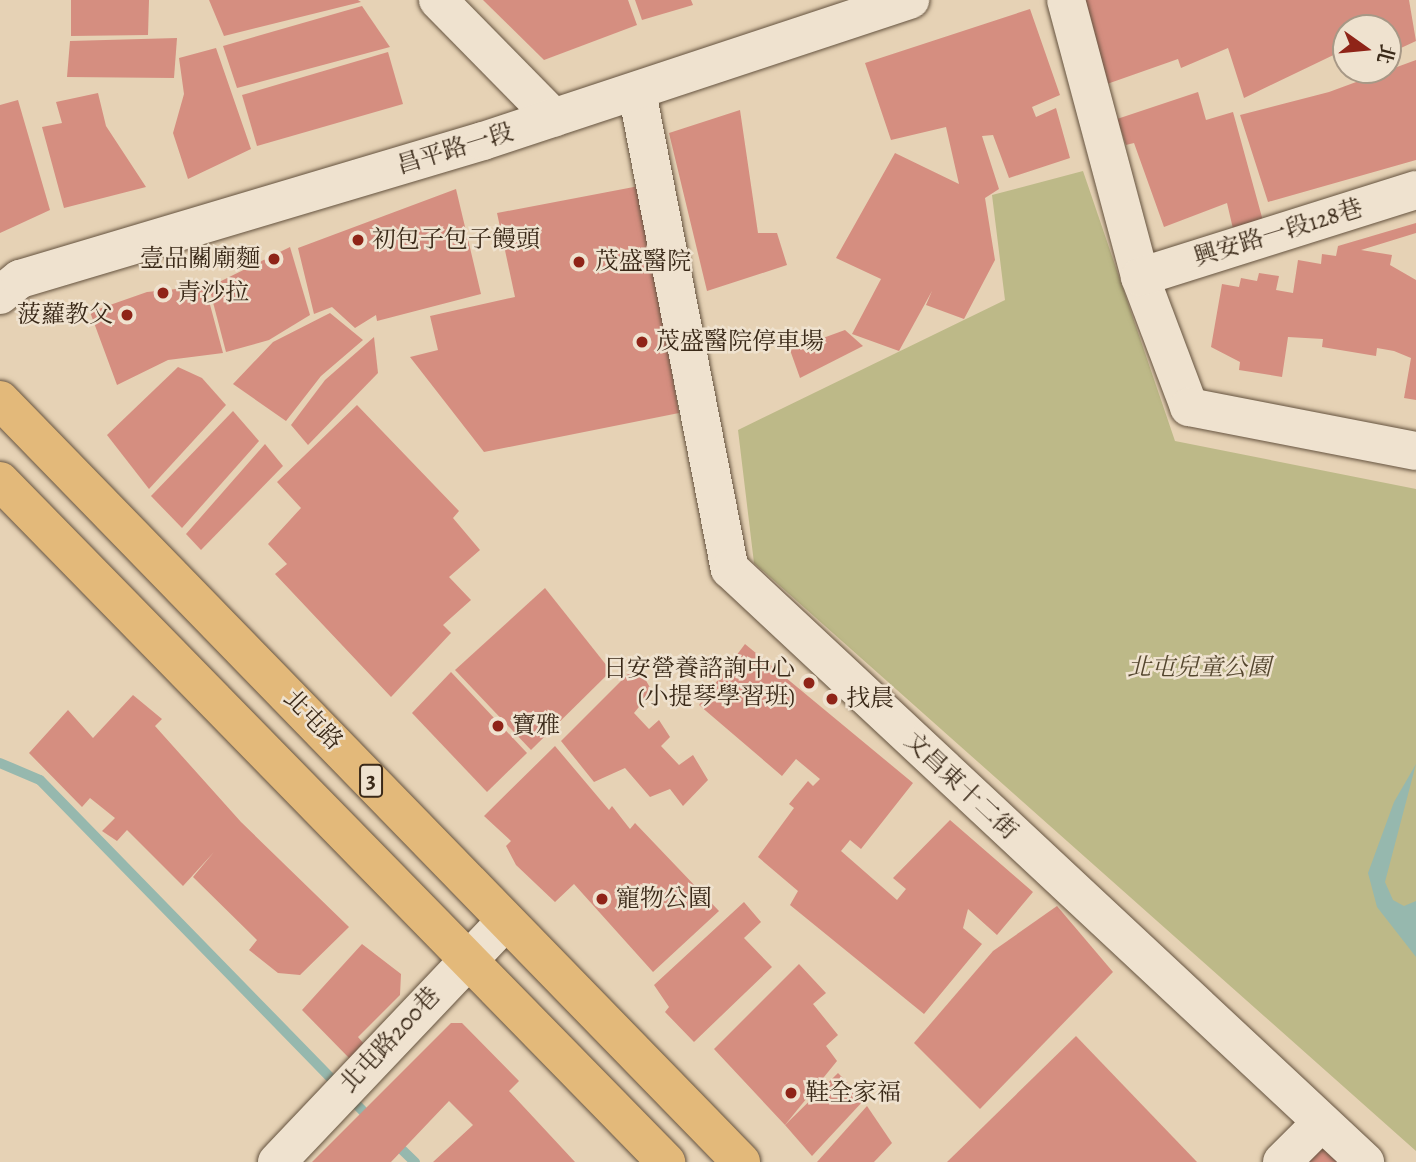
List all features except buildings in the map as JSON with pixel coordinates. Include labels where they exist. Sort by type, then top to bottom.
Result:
[{"type":"main road","name":"北屯路","points":[[0,400],[741,1162]]},
{"type":"main road","name":"3","points":[[0,481],[666,1162]]},
{"type":"street","points":[[438,0],[554,118]]},
{"type":"street","name":"昌平路一段","points":[[0,295],[20,279],[637,92],[910,0]]},
{"type":"street","points":[[1066,0],[1140,276],[1189,407],[1416,451]]},
{"type":"street","name":"文昌東十二街","points":[[637,92],[730,569],[1320,1124],[1365,1162]]},
{"type":"street","name":"興安路一段128巷","points":[[1140,276],[1416,190]]},
{"type":"street","name":"北屯路200巷","points":[[277,1162],[506,921]]},
{"type":"street","points":[[1282,1162],[1320,1124]]},
{"type":"green space","name":"北屯兒童公園","points":[[1083,171],[1175,441],[1416,489],[1416,1151],[754,563],[738,430],[1005,300],[992,195]]},
{"type":"water","points":[[1416,764],[1385,882],[1393,900],[1404,906],[1416,901],[1416,957],[1377,907],[1368,873],[1394,802]]},
{"type":"waterway","points":[[0,763],[40,780],[373,1121]]},
{"type":"waterway","points":[[392,1140],[415,1162]]},
{"type":"place","name":"初包子包子饅頭","points":[[358,240]]},
{"type":"place","name":"壹品關廟麵","points":[[274,259]]},
{"type":"place","name":"茂盛醫院","points":[[579,262]]},
{"type":"place","name":"青沙拉","points":[[163,293]]},
{"type":"place","name":"菠蘿教父","points":[[127,315]]},
{"type":"place","name":"茂盛醫院停車場","points":[[642,342]]},
{"type":"place","name":"日安營養諮詢中心 (小提琴學習班)","points":[[809,683]]},
{"type":"place","name":"找晨","points":[[832,699]]},
{"type":"place","name":"寶雅","points":[[498,726]]},
{"type":"place","name":"寵物公園","points":[[602,899]]},
{"type":"place","name":"鞋全家福","points":[[791,1093]]}]
